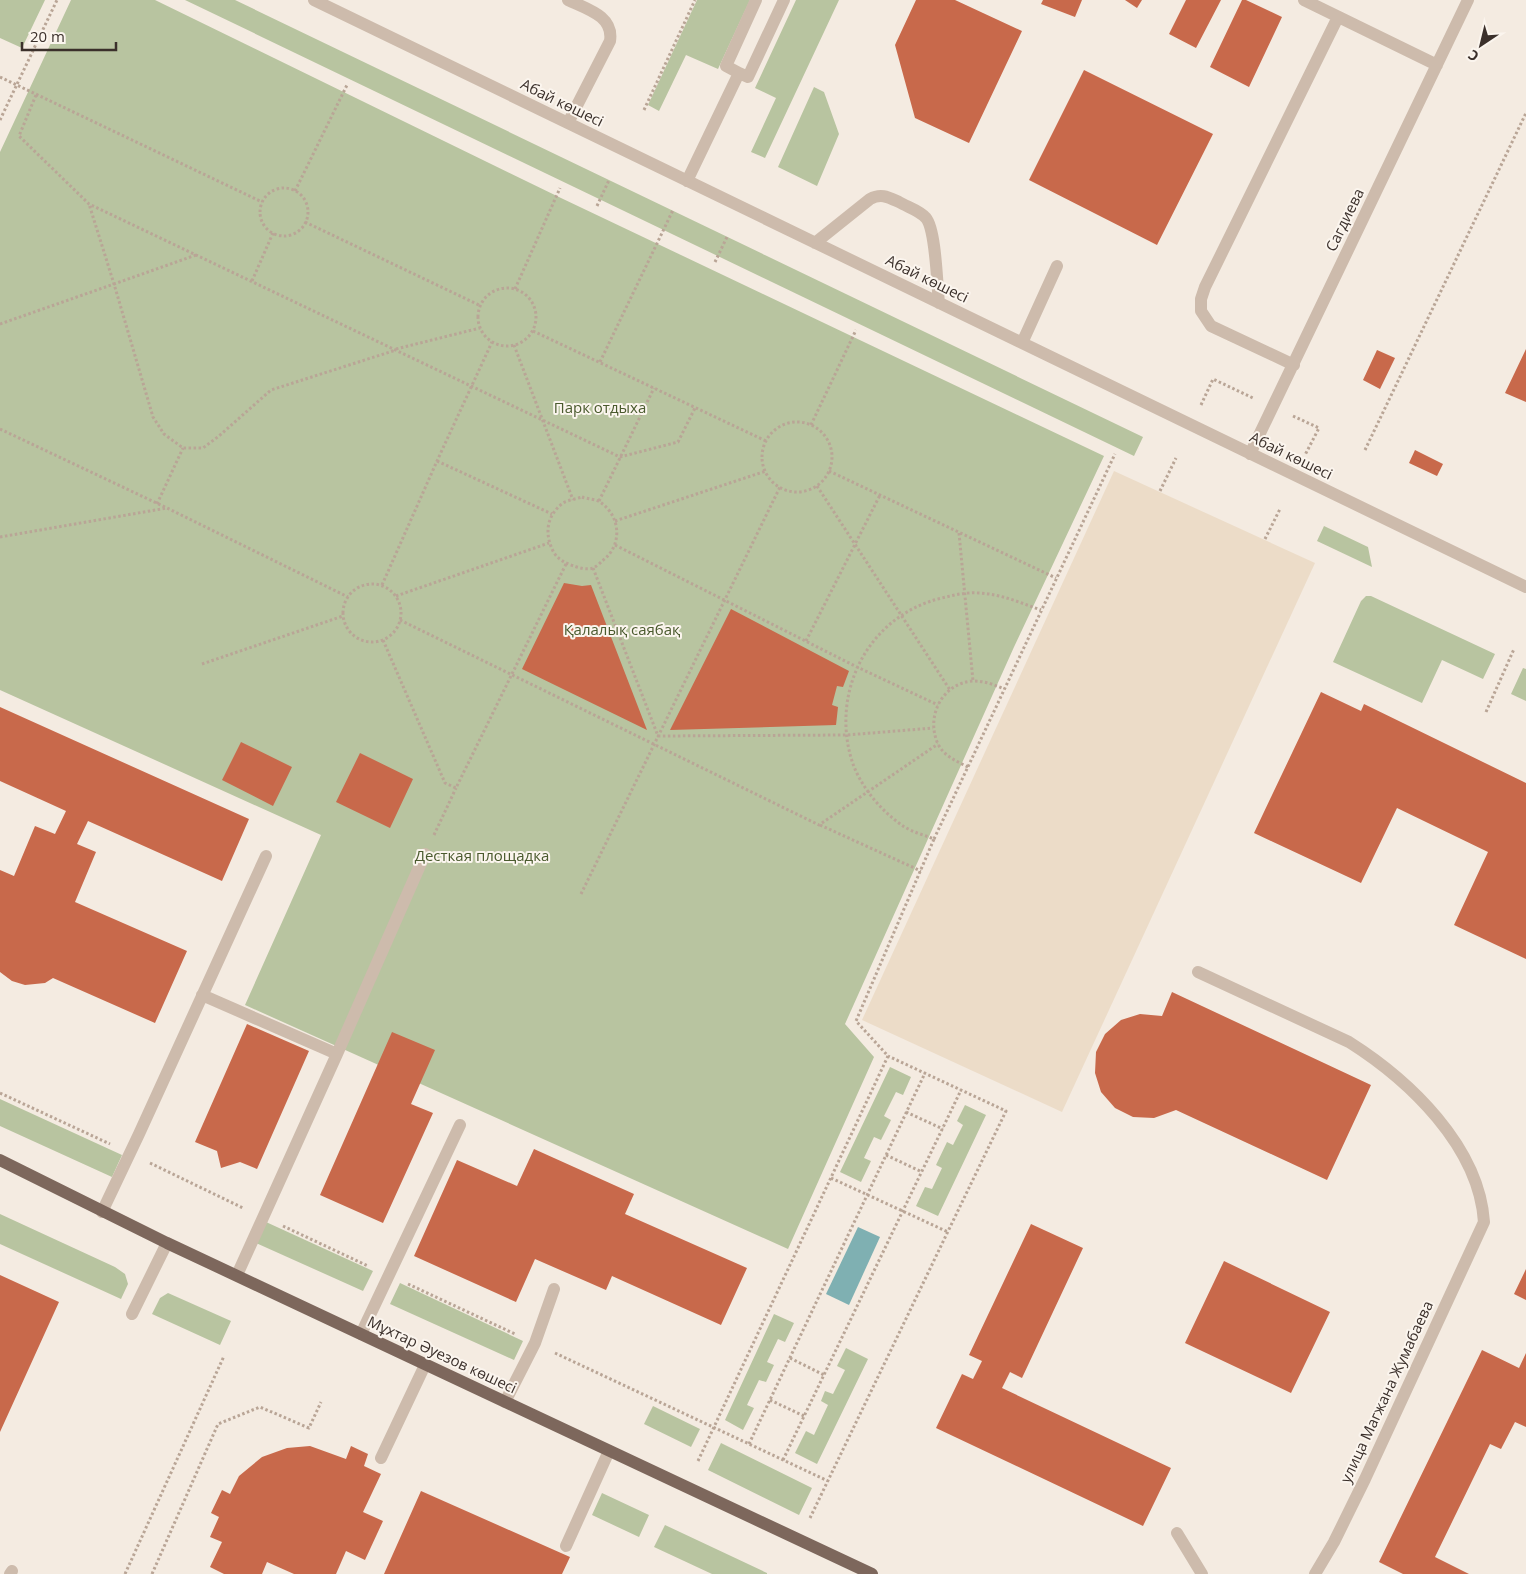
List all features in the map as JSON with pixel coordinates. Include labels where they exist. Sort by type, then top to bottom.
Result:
[{"type":"main road","name":"Мұхтар Әуезов көшесі","points":[[1,1162],[167,1243],[872,1574]]},
{"type":"street","name":"Абай көшесі","points":[[314,0],[1526,587]]},
{"type":"street","points":[[568,0],[603,18],[608,24],[611,33],[610,41],[568,123]]},
{"type":"street","points":[[756,0],[726,66],[748,77],[784,0]]},
{"type":"street","points":[[1304,0],[1437,65]]},
{"type":"street","name":"Сагдиева","points":[[1250,454],[1468,0]]},
{"type":"street","points":[[1294,365],[1211,326],[1201,311],[1201,299],[1205,287],[1338,17]]},
{"type":"street","points":[[687,181],[739,72]]},
{"type":"street","points":[[815,243],[870,199],[878,195],[889,197],[917,212],[926,218],[929,223],[939,303]]},
{"type":"street","points":[[1022,343],[1057,266]]},
{"type":"street","points":[[237,1275],[425,854]]},
{"type":"street","points":[[102,1212],[266,856]]},
{"type":"street","name":"улица Магжана Жумабаева","points":[[1198,972],[1349,1042],[1372,1056],[1423,1103],[1459,1148],[1478,1185],[1483,1206],[1484,1222],[1365,1479],[1316,1574]]},
{"type":"street","points":[[202,995],[337,1054]]},
{"type":"street","points":[[361,1334],[460,1125]]},
{"type":"street","points":[[132,1314],[167,1243]]},
{"type":"street","points":[[505,1402],[535,1343],[554,1289]]},
{"type":"street","points":[[382,1458],[425,1365]]},
{"type":"street","points":[[566,1546],[609,1451]]},
{"type":"street","points":[[1176,1533],[1202,1574]]},
{"type":"path","points":[[0,120],[57,0]]},
{"type":"path","points":[[644,110],[695,0]]},
{"type":"path","points":[[0,77],[262,202]]},
{"type":"path","points":[[295,191],[347,85]]},
{"type":"path","points":[[36,95],[19,136],[89,204],[620,457],[678,442],[696,408]]},
{"type":"path","points":[[1365,450],[1526,113]]},
{"type":"path","points":[[597,206],[609,180]]},
{"type":"path","points":[[283,188],[295,191],[303,197],[306,204],[308,211],[305,222],[298,231],[292,234],[284,236],[273,233],[262,224],[260,207],[262,202],[268,193],[276,189],[283,188]]},
{"type":"path","points":[[515,289],[560,188]]},
{"type":"path","points":[[89,204],[152,417],[164,434],[183,448],[203,448],[271,390],[396,349],[480,328]]},
{"type":"path","points":[[600,362],[673,210]]},
{"type":"path","points":[[305,222],[480,306]]},
{"type":"path","points":[[252,281],[273,233]]},
{"type":"path","points":[[715,262],[728,237]]},
{"type":"path","points":[[0,324],[197,254]]},
{"type":"path","points":[[505,288],[515,289],[524,293],[535,307],[536,317],[533,331],[525,341],[514,346],[506,347],[492,342],[488,340],[480,328],[478,312],[480,306],[488,295],[496,290],[505,288]]},
{"type":"path","points":[[811,426],[856,330]]},
{"type":"path","points":[[533,331],[766,441]]},
{"type":"path","points":[[382,585],[492,342]]},
{"type":"path","points":[[514,346],[573,500]]},
{"type":"path","points":[[599,501],[654,388]]},
{"type":"path","points":[[797,422],[818,429],[826,437],[832,458],[825,479],[807,491],[796,492],[773,483],[763,462],[763,450],[766,441],[776,430],[786,424],[797,422]]},
{"type":"path","points":[[0,429],[348,596]]},
{"type":"path","points":[[157,504],[183,448]]},
{"type":"path","points":[[810,1518],[1006,1111],[888,1056],[856,1021],[934,839],[1115,454]]},
{"type":"path","points":[[1160,491],[1176,458]]},
{"type":"path","points":[[437,460],[552,514]]},
{"type":"path","points":[[615,521],[766,471]]},
{"type":"path","points":[[829,471],[1056,578]]},
{"type":"path","points":[[817,486],[950,690]]},
{"type":"path","points":[[581,894],[780,487]]},
{"type":"path","points":[[806,641],[880,495]]},
{"type":"path","points":[[582,497],[599,501],[612,513],[618,529],[615,546],[607,558],[593,568],[580,568],[566,564],[555,555],[549,543],[548,528],[552,514],[565,502],[573,500],[582,497]]},
{"type":"path","points":[[0,536],[167,508]]},
{"type":"path","points":[[1265,540],[1280,509]]},
{"type":"path","points":[[959,532],[974,681]]},
{"type":"path","points":[[396,596],[549,543]]},
{"type":"path","points":[[615,546],[857,667],[938,705]]},
{"type":"path","points":[[425,854],[566,564]]},
{"type":"path","points":[[593,568],[658,736]]},
{"type":"path","points":[[364,585],[382,585],[396,596],[400,606],[400,620],[395,632],[384,640],[369,642],[359,640],[351,634],[345,625],[343,606],[348,596],[355,589],[364,585]]},
{"type":"path","points":[[934,839],[904,827],[883,810],[868,791],[852,762],[847,735],[847,709],[850,685],[857,667],[874,640],[901,615],[914,607],[936,599],[964,593],[994,595],[1041,610]]},
{"type":"path","points":[[202,664],[343,616]]},
{"type":"path","points":[[400,620],[820,825],[921,871]]},
{"type":"path","points":[[384,640],[445,783],[456,788]]},
{"type":"path","points":[[1486,712],[1514,649]]},
{"type":"path","points":[[968,767],[949,758],[938,744],[934,728],[934,716],[938,705],[950,690],[961,684],[974,681],[984,682],[1004,689]]},
{"type":"path","points":[[658,736],[847,735],[934,728]]},
{"type":"path","points":[[820,825],[938,744]]},
{"type":"path","points":[[698,1461],[888,1056]]},
{"type":"path","points":[[749,1444],[925,1073]]},
{"type":"path","points":[[783,1460],[961,1090]]},
{"type":"path","points":[[0,1093],[828,1482]]},
{"type":"path","points":[[906,1112],[943,1128]]},
{"type":"path","points":[[886,1155],[922,1172]]},
{"type":"path","points":[[831,1178],[948,1232]]},
{"type":"path","points":[[124,1574],[224,1356]]},
{"type":"path","points":[[790,1358],[824,1374]]},
{"type":"path","points":[[770,1400],[804,1416]]},
{"type":"path","points":[[152,1574],[218,1424],[260,1408],[309,1428],[321,1402]]},
{"type":"green space","points":[[0,0],[45,0],[22,48],[0,38]]},
{"type":"green space","name":"Қалалық саябақ","points":[[71,0],[155,0],[561,198],[1104,456],[1014,647],[845,1024],[874,1057],[788,1249],[245,1005],[321,835],[0,690],[0,152]]},
{"type":"green space","points":[[185,0],[235,0],[1143,437],[1134,456]]},
{"type":"green space","points":[[697,0],[750,0],[718,69],[686,55],[659,111],[648,105]]},
{"type":"green space","points":[[796,0],[839,0],[765,158],[751,152],[776,98],[755,88]]},
{"type":"green space","points":[[814,87],[824,92],[839,134],[817,186],[778,167]]},
{"type":"green space","points":[[1324,526],[1368,547],[1372,567],[1317,541]]},
{"type":"green space","points":[[1366,596],[1371,596],[1495,654],[1483,679],[1442,660],[1422,703],[1333,662],[1361,601]]},
{"type":"green space","points":[[1523,668],[1526,669],[1526,701],[1511,694]]},
{"type":"green space","points":[[890,1067],[911,1077],[903,1095],[896,1092],[884,1116],[891,1120],[881,1140],[874,1137],[864,1158],[871,1161],[861,1182],[840,1172]]},
{"type":"green space","points":[[0,1099],[122,1155],[112,1177],[0,1126]]},
{"type":"green space","points":[[965,1105],[986,1115],[938,1216],[916,1206],[925,1187],[932,1189],[942,1168],[936,1165],[947,1142],[953,1145],[963,1125],[957,1121]]},
{"type":"green space","points":[[0,1214],[115,1267],[125,1274],[128,1284],[121,1299],[0,1244]]},
{"type":"green space","points":[[266,1222],[373,1271],[363,1291],[256,1243]]},
{"type":"green space","points":[[400,1283],[523,1341],[514,1360],[390,1304]]},
{"type":"green space","points":[[168,1293],[231,1321],[220,1345],[152,1314],[160,1298]]},
{"type":"green space","points":[[774,1314],[794,1323],[785,1342],[778,1339],[767,1362],[774,1365],[766,1382],[759,1380],[747,1405],[754,1408],[743,1430],[725,1420]]},
{"type":"green space","points":[[846,1348],[868,1359],[817,1464],[795,1453],[806,1431],[814,1435],[828,1405],[821,1401],[825,1391],[833,1394],[845,1370],[837,1366]]},
{"type":"green space","points":[[653,1406],[700,1429],[691,1447],[644,1424]]},
{"type":"green space","points":[[721,1443],[812,1488],[799,1515],[708,1470]]},
{"type":"green space","points":[[602,1493],[649,1515],[639,1537],[592,1515]]},
{"type":"green space","points":[[665,1525],[767,1574],[712,1574],[654,1547]]},
{"type":"shaded area","points":[[1114,471],[1315,563],[1062,1112],[862,1020]]},
{"type":"water","points":[[858,1227],[880,1237],[849,1305],[826,1294]]},
{"type":"building","points":[[916,0],[955,0],[1022,31],[969,143],[915,118],[895,45]]},
{"type":"building","points":[[1043,0],[1082,0],[1075,17],[1041,4]]},
{"type":"building","points":[[1125,0],[1142,0],[1137,8]]},
{"type":"building","points":[[1186,0],[1221,0],[1196,48],[1169,34]]},
{"type":"building","points":[[1242,0],[1246,0],[1282,17],[1249,87],[1210,67]]},
{"type":"building","points":[[1084,70],[1213,134],[1157,245],[1029,180]]},
{"type":"building","points":[[1526,349],[1526,402],[1505,393]]},
{"type":"building","points":[[1377,350],[1395,358],[1380,389],[1363,380]]},
{"type":"building","points":[[1415,450],[1443,464],[1437,476],[1409,463]]},
{"type":"building","points":[[564,583],[582,586],[591,585],[647,730],[522,669]]},
{"type":"building","points":[[731,609],[849,671],[843,687],[837,686],[832,705],[838,707],[836,725],[670,730]]},
{"type":"building","points":[[1321,692],[1361,711],[1364,704],[1526,783],[1526,959],[1454,925],[1488,852],[1397,808],[1361,883],[1254,833]]},
{"type":"building","points":[[0,707],[249,819],[222,881],[88,821],[77,844],[96,852],[75,902],[187,951],[155,1023],[53,978],[45,983],[25,985],[12,981],[0,972],[0,870],[14,876],[35,826],[55,834],[66,811],[0,781]]},
{"type":"building","points":[[241,742],[292,767],[273,806],[222,780]]},
{"type":"building","points":[[360,753],[413,779],[390,828],[336,802]]},
{"type":"building","points":[[1172,992],[1371,1085],[1327,1180],[1176,1110],[1154,1118],[1133,1117],[1115,1108],[1101,1092],[1095,1073],[1096,1052],[1105,1034],[1121,1020],[1140,1014],[1162,1016]]},
{"type":"building","points":[[247,1024],[309,1051],[257,1169],[240,1162],[221,1168],[217,1151],[195,1142]]},
{"type":"building","points":[[392,1032],[435,1050],[411,1104],[433,1113],[383,1223],[320,1195]]},
{"type":"building","points":[[534,1149],[634,1194],[625,1214],[747,1268],[721,1325],[612,1276],[606,1290],[535,1259],[516,1302],[414,1256],[457,1160],[517,1186]]},
{"type":"building","points":[[1031,1224],[1083,1248],[1022,1378],[1010,1372],[1002,1388],[1171,1468],[1143,1526],[936,1428],[962,1374],[973,1379],[982,1361],[969,1355]]},
{"type":"building","points":[[1224,1261],[1330,1312],[1291,1393],[1185,1343]]},
{"type":"building","points":[[1526,1269],[1526,1300],[1514,1294]]},
{"type":"building","points":[[0,1275],[59,1302],[0,1432]]},
{"type":"building","points":[[1482,1350],[1519,1368],[1526,1353],[1526,1427],[1515,1422],[1501,1449],[1490,1444],[1435,1557],[1469,1574],[1403,1574],[1379,1562]]},
{"type":"building","points":[[310,1446],[346,1459],[351,1446],[368,1454],[364,1466],[381,1474],[363,1512],[383,1521],[365,1560],[346,1551],[336,1574],[294,1574],[267,1562],[262,1574],[224,1574],[210,1567],[222,1542],[210,1537],[219,1517],[211,1513],[222,1490],[230,1494],[239,1476],[262,1457],[287,1448]]},
{"type":"building","points":[[421,1491],[570,1557],[562,1574],[384,1574]]},
{"type":"park label","name":"Парк отдыха","points":[[600,408]]},
{"type":"park label","name":"Десткая площадка","points":[[482,856]]}]
